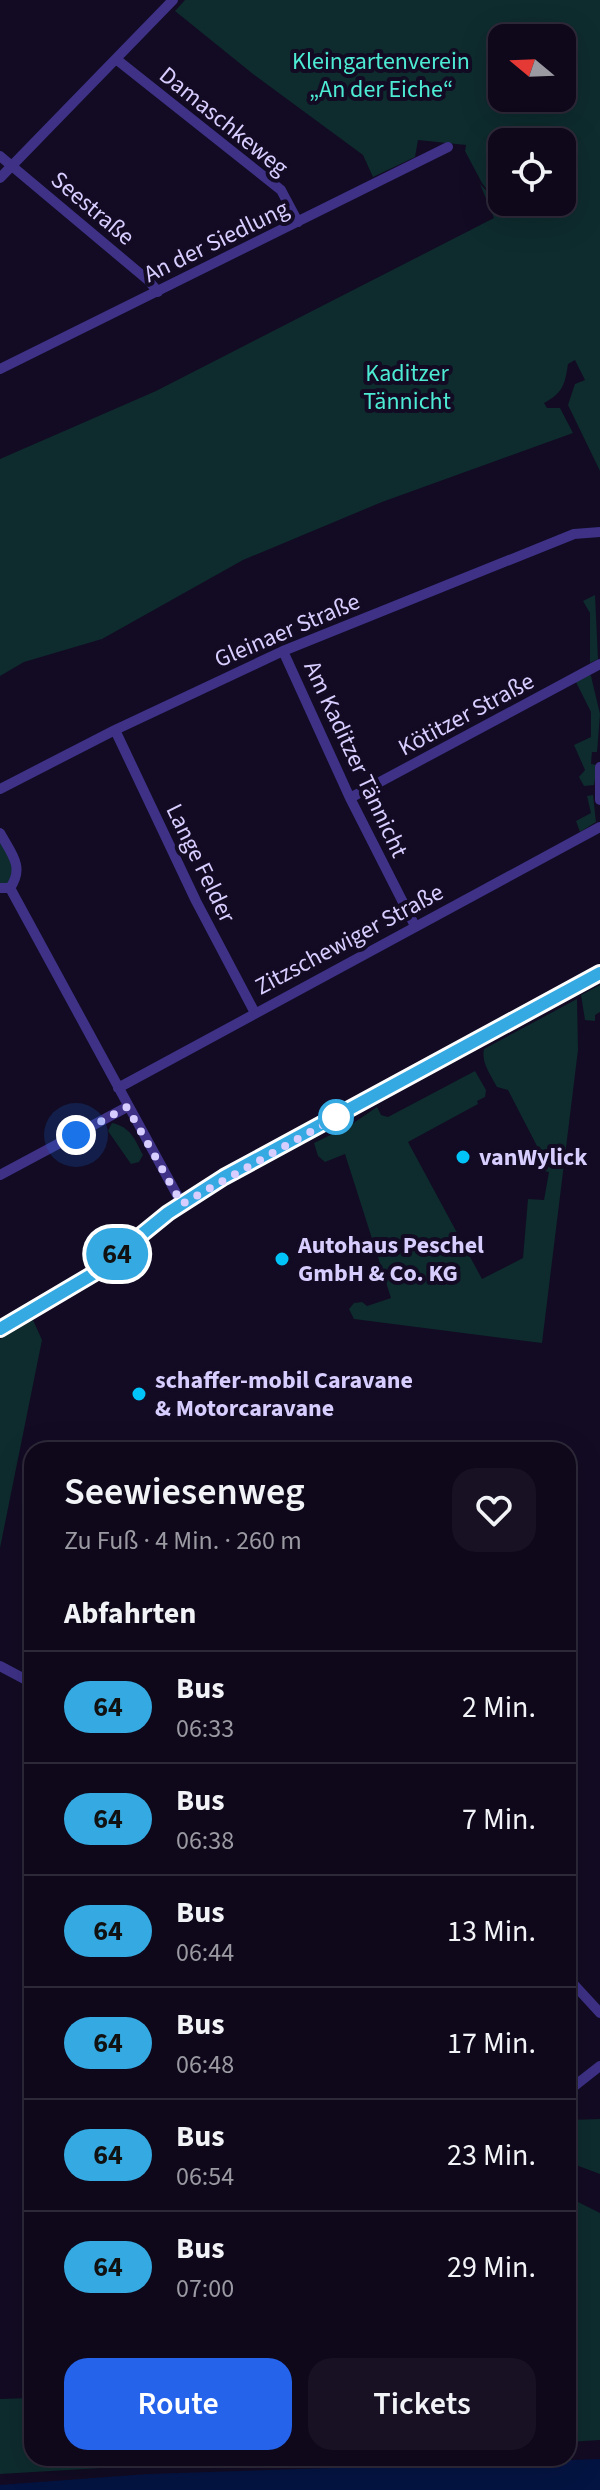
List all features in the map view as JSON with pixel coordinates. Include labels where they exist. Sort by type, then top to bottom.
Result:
[{"type":"street","points":[[0,178],[173,0]]},
{"type":"street","name":"Damaschkeweg","points":[[116,59],[281,190],[298,222]]},
{"type":"street","name":"An der Siedlung","points":[[0,369],[448,147]]},
{"type":"street","name":"Seestraße","points":[[0,156],[149,281],[158,292]]},
{"type":"street","name":"Gleinaer Straße","points":[[0,789],[115,730],[283,651],[574,534],[600,532]]},
{"type":"street","name":"Am Kaditzer Tännicht","points":[[283,651],[350,798],[415,926]]},
{"type":"street","name":"Kötitzer Straße","points":[[350,798],[600,664]]},
{"type":"street","name":"Lange Felder","points":[[115,730],[196,901],[255,1013]]},
{"type":"street","points":[[600,767],[600,800]]},
{"type":"street","name":"Zitzschewiger Straße","points":[[118,1088],[600,827]]},
{"type":"street","points":[[0,833],[19,869],[16,880],[5,888],[182,1204]]},
{"type":"street","points":[[0,1329],[93,1274],[182,1204],[224,1177],[600,973]]},
{"type":"street","points":[[0,1175],[127,1107]]},
{"type":"street","points":[[0,1666],[24,1679]]},
{"type":"street","points":[[576,1987],[600,2013]]},
{"type":"street","points":[[576,2085],[600,2066]]},
{"type":"green space","points":[[185,0],[600,0],[600,471],[568,405],[575,384],[585,380],[575,360],[568,364],[559,392],[544,403],[547,408],[560,408],[573,433],[382,502],[243,560],[102,639],[24,662],[0,676],[0,459],[156,391],[493,216],[576,216],[576,128],[488,128],[488,191],[465,151],[466,145],[418,140],[415,157],[373,177],[363,155],[253,74],[175,11]]},
{"type":"green space","points":[[480,184],[488,192],[488,203]]},
{"type":"green space","points":[[595,595],[598,659],[590,663],[590,613],[583,601]]},
{"type":"green space","points":[[588,673],[600,714],[597,752],[592,752],[591,764],[597,765],[594,785],[584,786],[579,777],[585,770],[574,745],[591,737],[591,712],[575,680]]},
{"type":"green space","points":[[593,795],[596,822],[580,832],[576,821],[591,813],[587,796]]},
{"type":"green space","points":[[0,839],[13,865],[11,883],[0,885]]},
{"type":"green space","points":[[600,985],[600,1012],[595,1015],[595,1021],[585,1020],[581,995]]},
{"type":"green space","points":[[577,999],[578,1050],[542,1343],[354,1319],[349,1309],[354,1303],[362,1302],[367,1306],[391,1298],[345,1154],[325,1162],[318,1156],[314,1143],[349,1126],[377,1107],[381,1115],[388,1117],[475,1071],[486,1090],[485,1097],[477,1101],[478,1104],[408,1142],[482,1279],[523,1258],[528,1199],[544,1200],[549,1172],[533,1169],[537,1146],[508,1090],[497,1087],[489,1073],[484,1049]]},
{"type":"green space","points":[[112,1123],[132,1135],[143,1155],[139,1162],[131,1164],[108,1131]]},
{"type":"green space","points":[[33,1320],[42,1340],[0,1548],[0,1339]]},
{"type":"green space","points":[[600,2119],[600,2174],[576,2165],[576,2120]]},
{"type":"green space","points":[[576,2201],[600,2213],[600,2440],[576,2442]]},
{"type":"green space","points":[[24,2398],[24,2466],[134,2466],[0,2474],[0,2399]]},
{"type":"water","points":[[600,2459],[600,2490],[0,2490],[0,2485],[147,2474],[389,2466],[576,2466],[576,2460]]},
{"type":"bus line","name":"64","points":[[0,1329],[93,1274],[168,1213],[224,1177],[600,973]]},
{"type":"place","name":"vanWylick","points":[[463,1157]]},
{"type":"place","name":"Autohaus Peschel GmbH & Co. KG","points":[[282,1259]]},
{"type":"place","name":"schaffer-mobil Caravane & Motorcaravane","points":[[139,1394]]},
{"type":"route","points":[[76,1135],[127,1107],[182,1204],[224,1177],[344,1113],[336,1117]]},
{"type":"park label","name":"Kleingartenverein „An der Eiche“","points":[[381,75]]},
{"type":"park label","name":"Kaditzer Tännicht","points":[[407,387]]}]
